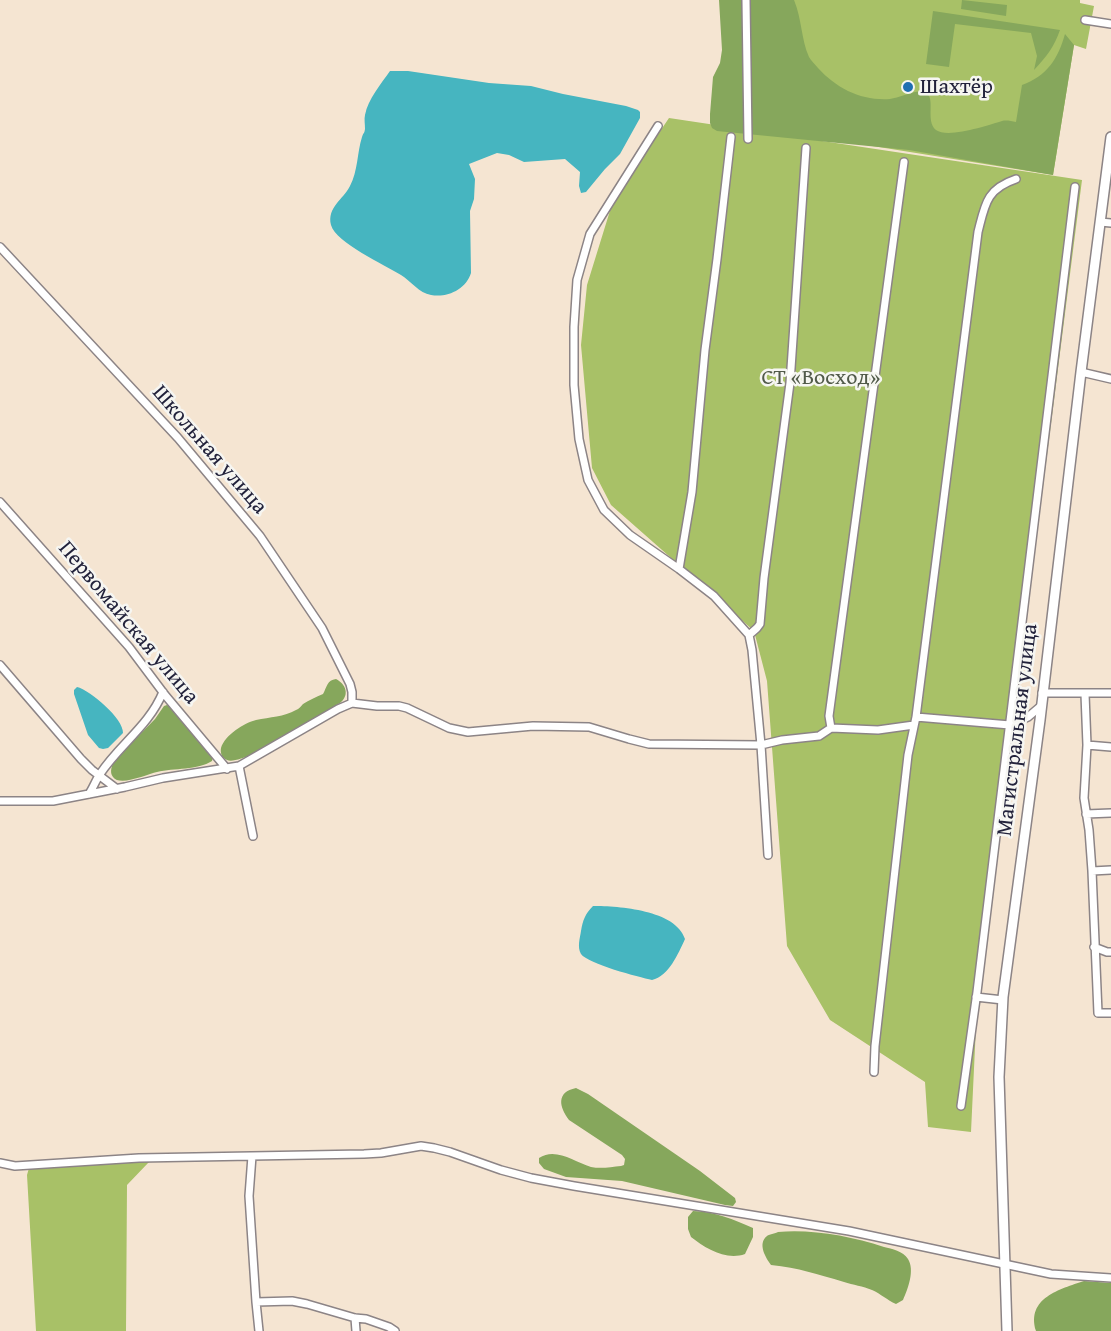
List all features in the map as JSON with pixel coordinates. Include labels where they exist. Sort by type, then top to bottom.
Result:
[{"type":"main road","name":"Магистральная улица","points":[[1007,1331],[999,1077],[1003,1000],[1111,137]]},
{"type":"street","points":[[746,0],[748,139]]},
{"type":"street","points":[[1085,20],[1111,24]]},
{"type":"street","points":[[658,126],[590,234],[577,280],[574,385],[579,439],[588,480],[604,510],[630,535],[714,596],[749,635],[761,745],[768,855]]},
{"type":"street","points":[[679,569],[692,492],[705,350],[731,137]]},
{"type":"street","points":[[749,635],[760,624],[790,383],[806,148]]},
{"type":"street","points":[[831,728],[831,704],[904,162]]},
{"type":"street","points":[[874,1072],[908,755],[916,717],[978,232],[990,195],[997,187],[1016,179]]},
{"type":"street","points":[[961,1106],[1075,187]]},
{"type":"street","points":[[1100,222],[1111,223]]},
{"type":"street","name":"Школьная улица","points":[[0,247],[178,438],[260,536],[322,628],[350,684],[352,703]]},
{"type":"street","points":[[1081,372],[1111,376]]},
{"type":"street","name":"Первомайская улица","points":[[0,502],[129,646],[163,692],[227,769]]},
{"type":"street","points":[[0,665],[81,759],[117,789]]},
{"type":"street","points":[[89,794],[99,775],[149,719],[163,692]]},
{"type":"street","points":[[1042,693],[1111,693]]},
{"type":"street","points":[[1085,694],[1087,745],[1084,798],[1092,871],[1098,1013],[1111,1014]]},
{"type":"street","points":[[0,801],[53,801],[163,778],[239,766],[352,703],[407,708],[449,728],[468,732],[533,726],[580,726],[649,744],[761,745],[819,736],[831,728],[878,730],[914,725]]},
{"type":"street","points":[[916,717],[1010,725],[1028,717],[1041,706]]},
{"type":"street","points":[[1087,745],[1111,747]]},
{"type":"street","points":[[239,766],[253,837]]},
{"type":"street","points":[[1086,814],[1111,813]]},
{"type":"street","points":[[1092,871],[1111,870]]},
{"type":"street","points":[[1094,947],[1111,952]]},
{"type":"street","points":[[976,997],[1003,1000]]},
{"type":"street","points":[[0,1163],[15,1166],[140,1158],[364,1154],[421,1146],[450,1152],[531,1178],[849,1231],[1051,1274],[1111,1278]]},
{"type":"street","points":[[252,1156],[249,1196],[259,1331]]},
{"type":"street","points":[[256,1302],[292,1301],[307,1304],[366,1319],[395,1331]]},
{"type":"street","points":[[355,1318],[356,1331]]},
{"type":"green space","points":[[719,0],[794,0],[809,57],[833,82],[860,96],[870,98],[890,99],[914,92],[926,93],[930,100],[933,126],[936,130],[949,133],[1004,121],[1016,122],[1022,85],[1045,72],[1055,59],[1065,34],[1074,45],[1053,175],[909,150],[717,131],[712,128],[710,114],[713,77],[720,63],[722,50]]},
{"type":"green space","name":"Шахтёр","points":[[749,0],[1080,0],[1080,3],[1094,6],[1086,49],[1074,45],[1053,175],[748,126]]},
{"type":"green space","points":[[962,0],[1007,5],[1006,16],[961,9]]},
{"type":"green space","points":[[933,11],[1060,30],[1050,51],[1034,70],[1037,56],[1031,33],[955,24],[949,67],[926,64]]},
{"type":"green space","name":"СТ «Восход»","points":[[669,118],[1082,180],[977,1005],[971,1132],[928,1127],[925,1082],[830,1020],[787,946],[767,681],[754,631],[611,505],[592,468],[581,345],[587,285],[613,201]]},
{"type":"green space","points":[[336,679],[346,690],[345,697],[340,703],[249,756],[236,760],[227,760],[223,757],[221,750],[223,743],[236,730],[256,720],[297,710],[323,694],[329,682]]},
{"type":"green space","points":[[167,705],[211,753],[212,761],[200,766],[157,772],[134,779],[116,780],[111,773],[115,760]]},
{"type":"green space","points":[[576,1088],[700,1171],[735,1198],[736,1202],[733,1206],[725,1205],[622,1181],[566,1177],[544,1169],[539,1163],[539,1158],[552,1154],[565,1156],[595,1168],[624,1165],[625,1159],[622,1155],[569,1120],[563,1110],[562,1096]]},
{"type":"green space","points":[[149,1162],[127,1185],[126,1331],[36,1331],[27,1175],[29,1168]]},
{"type":"green space","points":[[693,1211],[716,1214],[753,1228],[753,1237],[745,1254],[723,1255],[691,1237],[688,1217]]},
{"type":"green space","points":[[778,1232],[831,1234],[900,1252],[906,1256],[911,1268],[909,1285],[903,1300],[896,1304],[865,1287],[771,1265],[763,1251],[763,1243],[767,1236]]},
{"type":"green space","points":[[1084,1281],[1111,1283],[1111,1331],[1036,1331],[1034,1320],[1040,1303],[1056,1292]]},
{"type":"water","points":[[390,71],[408,71],[489,83],[531,86],[626,106],[638,110],[640,118],[620,154],[586,192],[581,193],[580,172],[565,159],[524,162],[509,155],[497,153],[469,164],[475,179],[474,199],[470,211],[471,273],[465,284],[456,291],[444,295],[431,295],[351,246],[335,232],[331,225],[333,208],[347,191],[355,174],[369,103]]},
{"type":"water","points":[[77,687],[90,693],[105,706],[122,727],[123,733],[108,748],[99,748],[88,735],[74,694]]},
{"type":"water","points":[[593,906],[645,912],[659,916],[680,929],[685,939],[668,969],[652,980],[614,970],[593,962],[581,954],[579,945],[583,924]]},
{"type":"place","name":"Шахтёр","points":[[908,87]]}]
